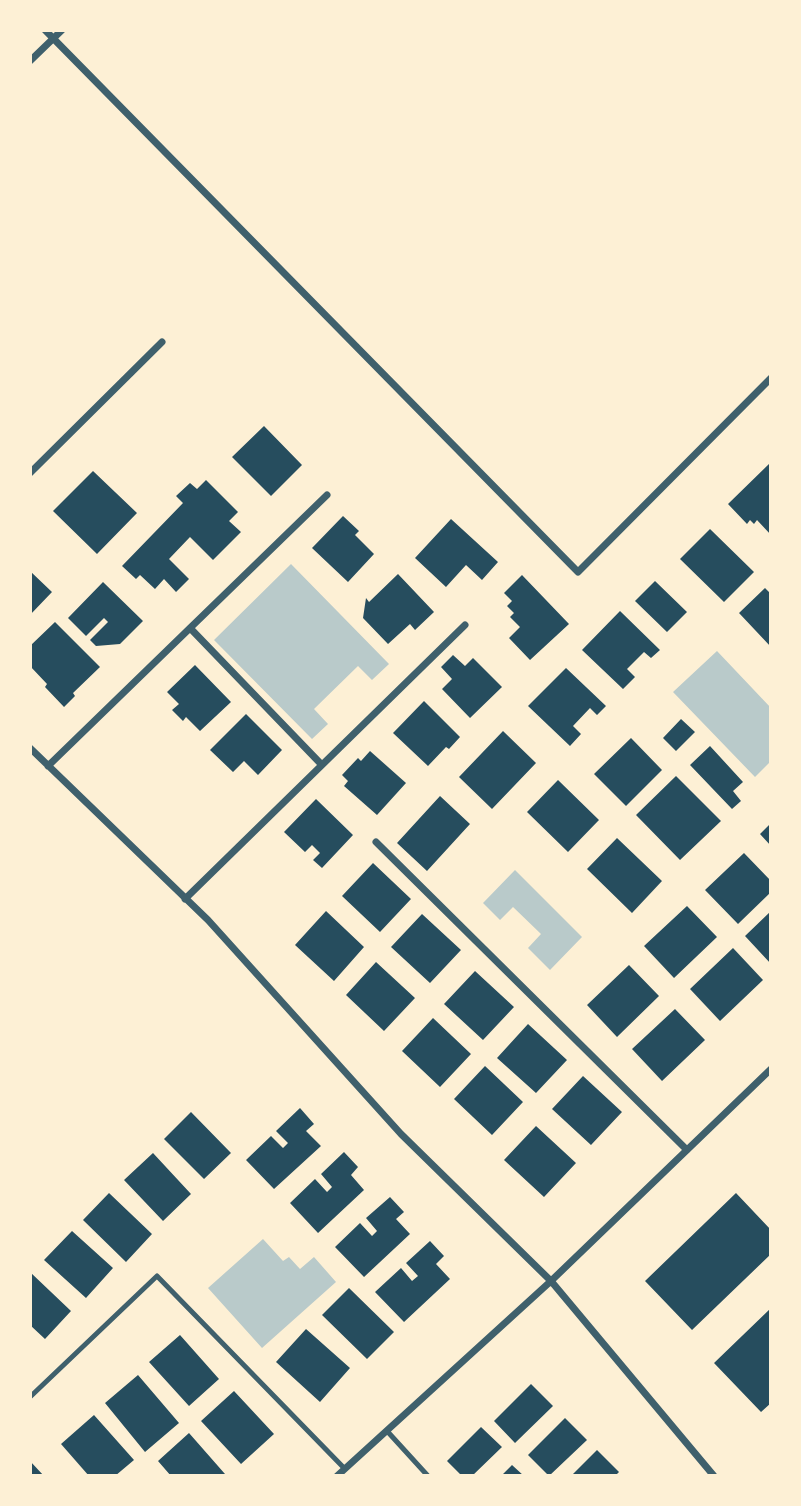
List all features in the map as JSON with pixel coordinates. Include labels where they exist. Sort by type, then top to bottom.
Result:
[{"type":"street","points":[[45,30],[578,572],[771,378]]},
{"type":"street","points":[[30,61],[62,30]]},
{"type":"street","points":[[30,473],[162,342]]},
{"type":"street","points":[[48,766],[327,495]]},
{"type":"street","points":[[185,899],[465,625]]},
{"type":"street","points":[[190,628],[321,764]]},
{"type":"street","points":[[30,748],[208,920],[401,1134],[551,1281],[714,1476]]},
{"type":"street","points":[[376,842],[687,1150]]},
{"type":"street","points":[[337,1476],[551,1281],[771,1069]]},
{"type":"lane","points":[[30,1396],[157,1276],[345,1469]]},
{"type":"lane","points":[[387,1430],[428,1476]]},
{"type":"shaded area","points":[[291,564],[389,664],[372,680],[358,666],[314,709],[328,724],[312,739],[214,640]]},
{"type":"shaded area","points":[[717,651],[771,708],[771,761],[755,777],[673,692]]},
{"type":"shaded area","points":[[515,870],[582,937],[550,970],[528,948],[541,934],[513,907],[500,920],[483,903]]},
{"type":"shaded area","points":[[263,1239],[283,1261],[289,1257],[300,1269],[314,1257],[336,1282],[262,1348],[208,1288]]},
{"type":"building","points":[[264,426],[302,465],[271,496],[232,457]]},
{"type":"building","points":[[770,463],[771,535],[757,520],[754,524],[750,520],[747,524],[728,504]]},
{"type":"building","points":[[93,471],[137,513],[97,554],[53,511]]},
{"type":"building","points":[[206,480],[238,512],[229,521],[241,532],[213,560],[190,537],[169,559],[189,579],[176,592],[164,579],[155,589],[140,575],[136,579],[122,566],[183,503],[176,496],[190,483],[197,489]]},
{"type":"building","points":[[343,516],[359,531],[355,535],[374,554],[348,582],[312,548]]},
{"type":"building","points":[[451,519],[498,562],[482,580],[466,565],[446,587],[415,558]]},
{"type":"building","points":[[710,529],[754,572],[724,602],[680,559]]},
{"type":"building","points":[[30,571],[52,592],[30,615]]},
{"type":"building","points":[[398,574],[434,612],[415,630],[410,624],[388,644],[363,618],[366,598],[369,602]]},
{"type":"building","points":[[522,575],[569,624],[530,660],[509,638],[520,627],[510,617],[514,613],[507,606],[512,601],[504,593]]},
{"type":"building","points":[[655,581],[687,612],[667,632],[635,601]]},
{"type":"building","points":[[103,582],[143,621],[120,644],[96,646],[90,640],[108,622],[104,618],[86,636],[68,618]]},
{"type":"building","points":[[765,588],[771,594],[771,647],[739,613]]},
{"type":"building","points":[[620,611],[660,650],[651,658],[644,652],[627,669],[635,677],[623,689],[582,650]]},
{"type":"building","points":[[55,622],[100,667],[73,693],[75,696],[64,707],[30,666],[30,646]]},
{"type":"building","points":[[453,655],[465,666],[473,658],[502,687],[470,718],[442,689],[452,679],[441,667]]},
{"type":"building","points":[[195,665],[231,702],[200,731],[186,717],[183,721],[172,710],[179,704],[167,692]]},
{"type":"building","points":[[566,668],[606,706],[597,715],[590,708],[573,726],[581,734],[570,746],[528,706]]},
{"type":"building","points":[[424,701],[460,737],[428,766],[393,733]]},
{"type":"building","points":[[246,714],[282,750],[258,775],[244,761],[233,772],[210,750]]},
{"type":"building","points":[[681,719],[695,732],[676,751],[663,738]]},
{"type":"building","points":[[503,731],[536,763],[492,809],[459,777]]},
{"type":"building","points":[[631,738],[662,770],[626,806],[594,774]]},
{"type":"building","points":[[710,746],[743,782],[733,791],[741,801],[732,809],[690,765]]},
{"type":"building","points":[[370,751],[406,783],[377,815],[344,786],[348,781],[342,775],[358,758],[361,761]]},
{"type":"building","points":[[676,776],[721,821],[680,860],[636,815]]},
{"type":"building","points":[[558,780],[599,820],[568,852],[527,812]]},
{"type":"building","points":[[440,796],[470,824],[427,871],[397,843]]},
{"type":"building","points":[[316,799],[353,835],[322,868],[313,860],[320,853],[312,845],[305,852],[284,832]]},
{"type":"building","points":[[771,823],[771,846],[760,834]]},
{"type":"building","points":[[617,838],[662,881],[632,913],[587,869]]},
{"type":"building","points":[[744,853],[771,881],[771,892],[738,924],[705,890]]},
{"type":"building","points":[[373,863],[411,899],[380,932],[342,896]]},
{"type":"building","points":[[687,906],[717,937],[674,978],[644,946]]},
{"type":"building","points":[[326,911],[364,947],[334,981],[295,945]]},
{"type":"building","points":[[771,911],[771,964],[745,936]]},
{"type":"building","points":[[422,914],[461,950],[430,983],[391,947]]},
{"type":"building","points":[[733,948],[763,980],[720,1021],[690,989]]},
{"type":"building","points":[[376,962],[415,998],[384,1031],[346,995]]},
{"type":"building","points":[[629,965],[659,996],[617,1037],[587,1005]]},
{"type":"building","points":[[475,971],[514,1007],[483,1040],[444,1004]]},
{"type":"building","points":[[675,1009],[705,1040],[662,1081],[632,1049]]},
{"type":"building","points":[[433,1018],[471,1054],[440,1087],[402,1051]]},
{"type":"building","points":[[528,1024],[567,1060],[536,1093],[497,1058]]},
{"type":"building","points":[[485,1066],[523,1102],[492,1135],[454,1099]]},
{"type":"building","points":[[583,1076],[622,1112],[591,1145],[552,1109]]},
{"type":"building","points":[[300,1108],[314,1124],[306,1131],[321,1146],[274,1189],[246,1160],[271,1136],[283,1148],[288,1143],[276,1131]]},
{"type":"building","points":[[191,1112],[231,1153],[204,1179],[164,1139]]},
{"type":"building","points":[[536,1126],[576,1163],[544,1197],[504,1160]]},
{"type":"building","points":[[344,1152],[358,1167],[351,1175],[364,1190],[318,1233],[290,1203],[315,1179],[327,1192],[332,1187],[321,1174]]},
{"type":"building","points":[[153,1153],[191,1194],[163,1221],[124,1180]]},
{"type":"building","points":[[109,1193],[152,1234],[126,1262],[83,1220]]},
{"type":"building","points":[[736,1193],[771,1230],[771,1254],[692,1330],[645,1281]]},
{"type":"building","points":[[390,1197],[404,1212],[396,1219],[410,1234],[364,1277],[335,1247],[360,1223],[372,1236],[377,1231],[366,1218]]},
{"type":"building","points":[[72,1231],[113,1268],[86,1298],[44,1260]]},
{"type":"building","points":[[430,1241],[444,1256],[436,1264],[450,1279],[404,1322],[375,1292],[401,1268],[412,1281],[418,1276],[406,1263]]},
{"type":"building","points":[[30,1272],[71,1311],[45,1339],[30,1325]]},
{"type":"building","points":[[349,1288],[394,1332],[367,1359],[322,1315]]},
{"type":"building","points":[[771,1308],[771,1403],[761,1412],[714,1363]]},
{"type":"building","points":[[306,1329],[350,1368],[320,1402],[276,1362]]},
{"type":"building","points":[[180,1335],[219,1379],[189,1406],[149,1362]]},
{"type":"building","points":[[138,1375],[179,1423],[145,1452],[105,1403]]},
{"type":"building","points":[[531,1384],[553,1406],[515,1443],[494,1421]]},
{"type":"building","points":[[234,1391],[274,1434],[241,1464],[201,1421]]},
{"type":"building","points":[[94,1415],[134,1460],[115,1476],[89,1476],[61,1444]]},
{"type":"building","points":[[565,1418],[587,1440],[549,1476],[528,1455]]},
{"type":"building","points":[[481,1427],[502,1447],[472,1476],[462,1476],[447,1461]]},
{"type":"building","points":[[189,1433],[225,1474],[223,1476],[171,1476],[158,1461]]},
{"type":"building","points":[[597,1450],[619,1472],[615,1476],[571,1476]]},
{"type":"building","points":[[30,1461],[44,1476],[30,1476]]},
{"type":"building","points":[[512,1465],[524,1476],[501,1476]]}]
